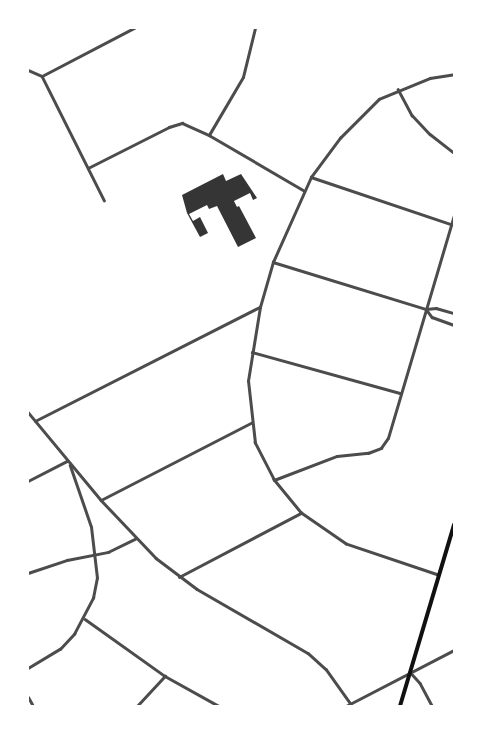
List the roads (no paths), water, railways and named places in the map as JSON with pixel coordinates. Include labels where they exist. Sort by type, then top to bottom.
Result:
[{"type":"main road","points":[[400,706],[454,525]]},
{"type":"street","points":[[42,76],[134,28]]},
{"type":"street","points":[[210,135],[243,77],[255,28]]},
{"type":"street","points":[[28,70],[42,76],[104,200]]},
{"type":"street","points":[[438,575],[364,552],[319,528],[301,513],[274,480],[255,443],[251,423],[248,381],[260,307],[274,262],[303,190],[311,177],[356,120],[379,99],[398,89],[454,74]]},
{"type":"street","points":[[398,89],[412,115],[430,134],[454,153]]},
{"type":"street","points":[[88,168],[169,127],[182,124],[210,135],[303,190]]},
{"type":"street","points":[[311,177],[451,224]]},
{"type":"street","points":[[274,480],[337,456],[368,453],[381,448],[388,438],[454,215]]},
{"type":"street","points":[[274,262],[426,309],[436,308],[454,313]]},
{"type":"street","points":[[35,421],[260,307]]},
{"type":"street","points":[[426,309],[432,317],[454,325]]},
{"type":"street","points":[[252,352],[400,393]]},
{"type":"street","points":[[28,412],[136,539],[179,577],[308,653],[326,669],[351,704]]},
{"type":"street","points":[[101,500],[251,423]]},
{"type":"street","points":[[28,481],[68,461]]},
{"type":"street","points":[[28,668],[60,649],[85,619],[96,578],[96,554],[86,504],[68,461]]},
{"type":"street","points":[[179,577],[301,513]]},
{"type":"street","points":[[28,572],[108,552],[136,539]]},
{"type":"street","points":[[85,619],[165,676],[219,706]]},
{"type":"street","points":[[346,706],[454,650]]},
{"type":"street","points":[[411,673],[420,683],[432,706]]},
{"type":"street","points":[[137,706],[165,676]]},
{"type":"street","points":[[28,697],[33,706]]}]
